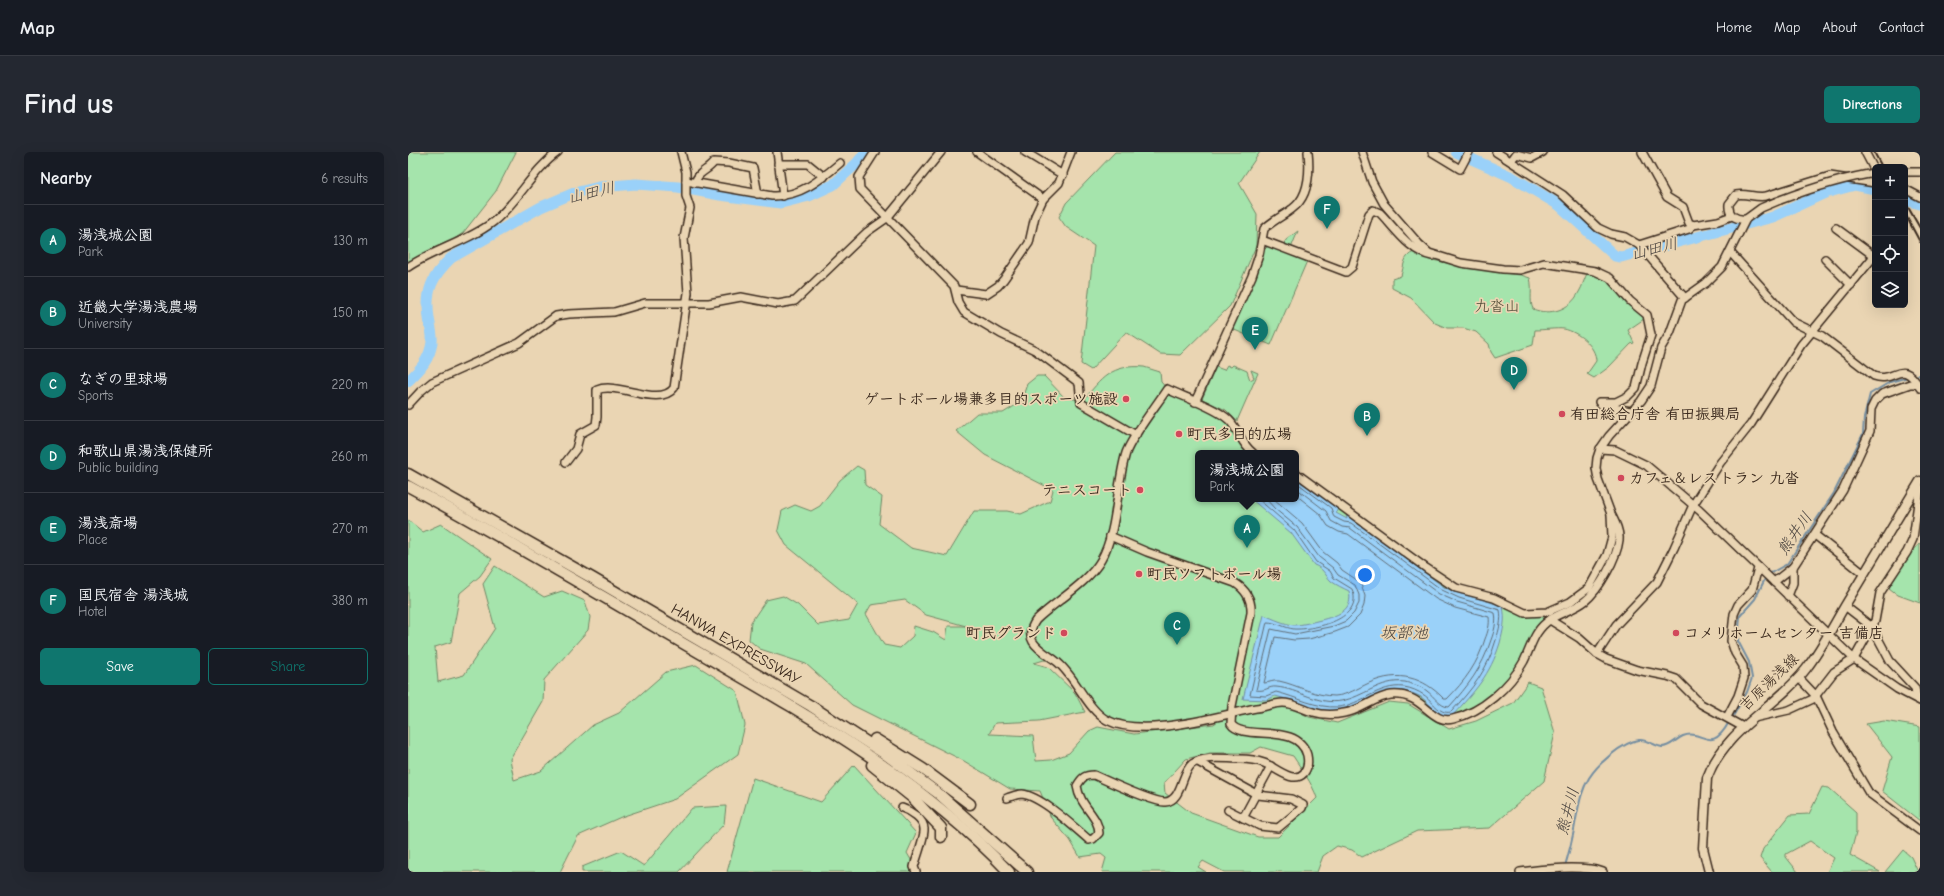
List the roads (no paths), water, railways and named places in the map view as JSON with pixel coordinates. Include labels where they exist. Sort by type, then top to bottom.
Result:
[{"type":"highway","points":[[408,469],[471,515]]},
{"type":"highway","name":"HANWA EXPRESSWAY","points":[[408,474],[587,588],[759,687],[863,751],[904,780],[956,821],[1009,872]]},
{"type":"highway","name":"HANWA EXPRESSWAY","points":[[408,486],[471,515],[592,578],[811,706],[885,754],[939,794],[976,824],[1028,872]]},
{"type":"highway","points":[[408,490],[471,515]]},
{"type":"highway","points":[[811,706],[898,753],[970,804]]},
{"type":"highway","points":[[794,708],[876,768],[913,798],[940,828],[942,837]]},
{"type":"main road","name":"吉原湯浅線","points":[[1708,871],[1702,848],[1707,778],[1711,767],[1743,727],[1799,678],[1828,635],[1920,481]]},
{"type":"street","points":[[408,267],[422,257],[456,243],[492,222],[508,207],[544,164],[558,152]]},
{"type":"street","points":[[566,462],[576,449],[580,434],[596,424],[597,390],[610,387],[657,395],[668,394],[674,388],[687,302],[684,238],[690,208],[686,196],[686,182],[682,152]]},
{"type":"street","points":[[777,152],[783,196]]},
{"type":"street","points":[[875,152],[859,177],[859,184],[862,194],[951,282],[956,290],[958,302],[964,312],[1001,334],[1045,357],[1079,383],[1081,403],[1136,435]]},
{"type":"street","points":[[408,405],[432,382],[519,343],[556,316],[614,312],[645,303],[713,303],[741,297],[778,304],[795,301],[867,232],[887,218],[941,152]]},
{"type":"street","points":[[977,152],[1043,199]]},
{"type":"street","points":[[1025,152],[1063,175]]},
{"type":"street","points":[[956,290],[986,294],[998,286],[1029,243],[1035,216],[1043,199],[1059,182],[1063,175],[1071,152]]},
{"type":"street","points":[[1195,402],[1252,276],[1263,232],[1266,227],[1293,208],[1300,201],[1307,179],[1308,152]]},
{"type":"street","points":[[1362,152],[1372,182],[1389,211],[1419,244],[1429,252],[1461,263],[1512,270],[1544,263],[1589,270],[1610,278],[1626,298],[1647,315],[1651,329],[1650,340],[1642,363],[1636,388],[1628,396],[1616,402],[1599,402],[1604,406],[1631,411]]},
{"type":"street","points":[[1432,152],[1460,169],[1469,152]]},
{"type":"street","points":[[1496,152],[1563,195],[1598,228],[1611,234],[1625,237],[1639,245],[1685,298]]},
{"type":"street","points":[[1511,161],[1516,154],[1532,158],[1543,152]]},
{"type":"street","points":[[1642,152],[1667,197],[1683,206],[1689,223],[1693,225]]},
{"type":"street","points":[[1865,152],[1872,166]]},
{"type":"street","points":[[696,183],[699,174],[710,167],[714,162],[729,163],[753,168],[758,194]]},
{"type":"street","points":[[686,182],[758,194],[783,196],[799,192],[824,177],[840,163]]},
{"type":"street","points":[[778,164],[808,164],[824,177]]},
{"type":"street","points":[[1908,172],[1920,172]]},
{"type":"street","points":[[1250,450],[1245,446],[1228,418],[1167,389],[1136,435],[1126,454],[1110,536],[1106,550],[1098,565],[1036,620],[1031,628],[1034,644],[1040,651],[1063,667],[1097,712],[1111,722],[1136,727],[1164,726],[1283,703],[1319,714],[1341,714],[1355,711],[1386,696],[1399,695],[1418,700],[1440,719],[1450,720],[1476,709],[1489,701],[1505,686],[1524,662],[1537,632],[1550,620],[1585,601],[1597,589],[1611,562],[1619,541],[1618,531],[1597,473],[1597,458],[1600,449],[1651,386],[1661,348],[1670,333],[1679,304],[1713,277],[1722,266],[1730,252],[1746,219],[1761,208],[1829,182],[1872,173]]},
{"type":"street","points":[[1732,216],[1729,204],[1733,197],[1740,194],[1754,197],[1766,196],[1830,176],[1872,183]]},
{"type":"street","points":[[1908,191],[1920,197]]},
{"type":"street","points":[[1262,240],[1346,272],[1352,267],[1368,214],[1373,210],[1380,213],[1419,252],[1429,256],[1440,257]]},
{"type":"street","points":[[1639,245],[1688,229],[1693,225],[1718,221],[1732,216],[1740,220],[1746,219]]},
{"type":"street","points":[[1836,228],[1872,254]]},
{"type":"street","points":[[1730,252],[1789,318],[1801,328],[1812,331],[1827,340],[1874,376],[1884,378],[1904,372],[1910,374],[1919,386]]},
{"type":"street","points":[[1597,654],[1616,625],[1657,582],[1693,505],[1720,463],[1751,424],[1812,331],[1872,258]]},
{"type":"street","points":[[1825,259],[1851,285]]},
{"type":"street","points":[[1772,581],[1793,567],[1843,490],[1870,431],[1871,409],[1874,401],[1882,394],[1910,384],[1919,386]]},
{"type":"street","points":[[1600,449],[1615,450],[1646,465],[1693,505],[1854,659],[1897,689],[1918,700]]},
{"type":"street","points":[[1299,475],[1448,584],[1462,590],[1494,598],[1525,613],[1547,612],[1570,602],[1582,595],[1589,588],[1610,546],[1613,530],[1612,514]]},
{"type":"street","points":[[1752,719],[1789,710],[1816,696],[1834,672],[1854,659],[1875,621],[1880,593],[1905,555],[1913,539],[1920,488]]},
{"type":"street","points":[[1815,535],[1864,574]]},
{"type":"street","points":[[1007,798],[1021,794],[1031,796],[1073,824],[1089,840],[1093,840],[1099,833],[1099,826],[1081,801],[1077,786],[1081,778],[1086,775],[1094,775],[1166,802],[1173,799],[1187,771],[1192,765],[1209,758],[1254,760],[1271,766],[1290,776],[1298,777],[1306,770],[1307,756],[1300,743],[1289,737],[1239,730],[1231,724],[1231,713],[1251,613],[1251,604],[1246,593],[1235,584],[1147,552],[1110,536]]},
{"type":"street","points":[[1788,596],[1793,583],[1793,567]]},
{"type":"street","points":[[1727,717],[1742,688],[1744,678],[1743,666],[1735,653],[1731,641],[1734,614],[1738,605],[1752,590],[1761,570]]},
{"type":"street","points":[[1844,606],[1872,627],[1890,661],[1915,688],[1918,700]]},
{"type":"street","points":[[1550,620],[1579,638],[1597,654],[1625,667],[1676,679],[1701,704],[1743,727]]},
{"type":"street","points":[[1799,678],[1816,696],[1833,732],[1869,793],[1920,831]]},
{"type":"street","points":[[1198,762],[1256,794],[1293,800],[1302,804],[1303,806],[1278,828],[1260,826],[1228,810]]},
{"type":"street","points":[[1243,818],[1271,766]]},
{"type":"street","points":[[902,808],[910,811],[920,820],[924,829],[914,867],[916,872]]},
{"type":"street","points":[[1520,872],[1580,868],[1594,869],[1603,872]]},
{"type":"water","name":"坂部池","points":[[1299,479],[1338,508],[1336,513],[1347,519],[1346,514],[1444,587],[1503,607],[1503,630],[1492,664],[1487,674],[1475,690],[1453,715],[1444,716],[1439,714],[1421,697],[1403,691],[1387,692],[1348,708],[1332,711],[1315,709],[1275,696],[1267,700],[1243,699],[1264,615],[1286,624],[1294,625],[1332,617],[1342,612],[1349,603],[1349,591],[1331,581],[1322,570],[1314,565],[1291,533],[1255,502],[1299,502]]},
{"type":"waterway","name":"山田川","points":[[408,381],[424,364],[431,348],[432,336],[428,300],[431,285],[439,271],[451,258],[541,207],[574,193],[599,187],[636,184],[678,187],[720,195],[781,203],[809,196],[833,185],[857,163],[866,152]]},
{"type":"waterway","name":"山田川","points":[[1456,152],[1512,177],[1559,205],[1615,256],[1621,257],[1773,217],[1825,193],[1855,185],[1872,188]]},
{"type":"waterway","name":"山田川","points":[[1908,201],[1920,204]]},
{"type":"waterway","name":"熊井川","points":[[1914,376],[1920,375]]},
{"type":"waterway","name":"熊井川","points":[[1769,574],[1787,564],[1834,493],[1863,434],[1864,418],[1870,394],[1890,382],[1908,377]]},
{"type":"waterway","name":"熊井川","points":[[1732,718],[1747,692],[1752,678],[1749,662],[1738,641],[1740,616],[1755,599],[1766,577]]},
{"type":"waterway","name":"熊井川","points":[[1563,872],[1571,846],[1579,803],[1584,788],[1589,778],[1604,761],[1618,749],[1639,740],[1665,747],[1683,736],[1690,734],[1711,739],[1717,737],[1729,722]]},
{"type":"railway","points":[[1874,152],[1880,164]]},
{"type":"railway","points":[[1908,207],[1920,228]]},
{"type":"railway","points":[[1908,220],[1920,242]]},
{"type":"place","name":"国民宿舎 湯浅城","points":[[1327,229]]},
{"type":"place","name":"湯浅斎場","points":[[1255,350]]},
{"type":"place","name":"和歌山県湯浅保健所","points":[[1514,390]]},
{"type":"place","name":"ゲートボール場兼多目的スポーツ施設","points":[[1126,399]]},
{"type":"place","name":"有田総合庁舎 有田振興局","points":[[1562,414]]},
{"type":"place","name":"町民多目的広場","points":[[1179,434]]},
{"type":"place","name":"近畿大学湯浅農場","points":[[1367,436]]},
{"type":"place","name":"カフェ＆レストラン 九沓","points":[[1621,478]]},
{"type":"place","name":"テニスコート","points":[[1140,490]]},
{"type":"place","name":"湯浅城公園","points":[[1247,548]]},
{"type":"place","name":"町民ソフトボール場","points":[[1139,574]]},
{"type":"place","name":"町民グランド","points":[[1064,633]]},
{"type":"place","name":"コメリホームセンター 吉備店","points":[[1676,633]]},
{"type":"place","name":"なぎの里球場","points":[[1177,645]]},
{"type":"park label","name":"九沓山","points":[[1497,306]]}]
